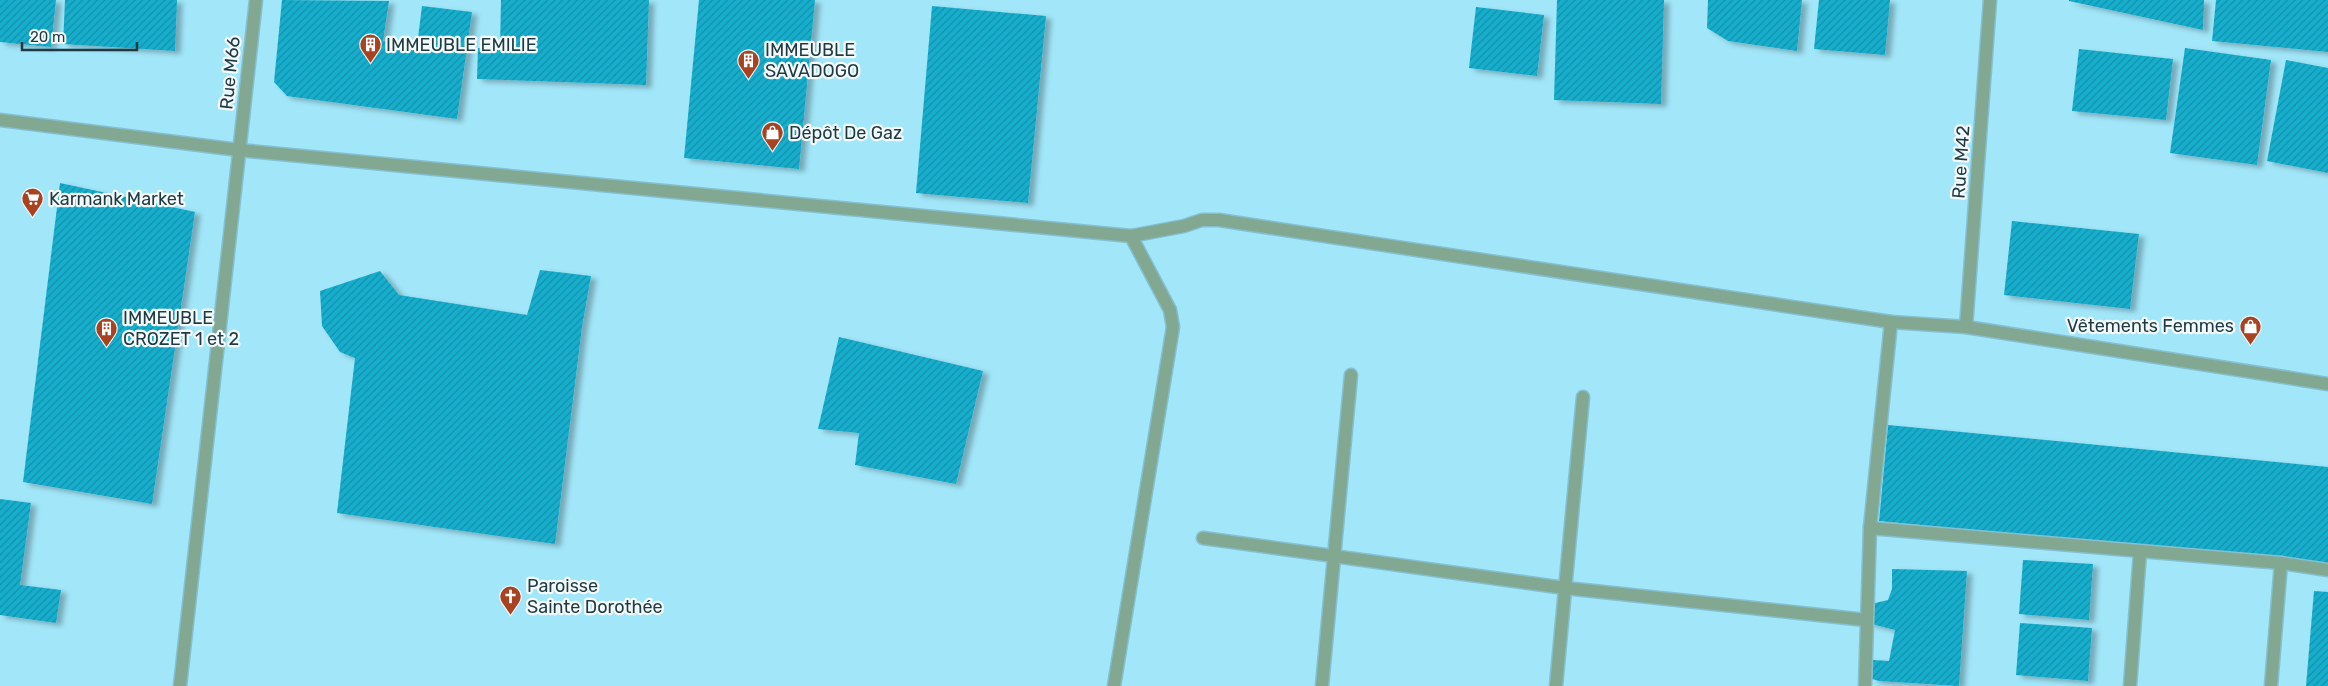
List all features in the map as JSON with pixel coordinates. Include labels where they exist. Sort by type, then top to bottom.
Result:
[{"type":"street","name":"Rue M66","points":[[180,686],[256,0]]},
{"type":"street","name":"Rue M42","points":[[1966,327],[1990,0]]},
{"type":"street","points":[[0,120],[239,150],[1131,236],[1184,226],[1202,220],[1218,220],[1890,322],[1966,327],[2328,384]]},
{"type":"street","points":[[1114,686],[1173,327],[1170,310],[1131,236]]},
{"type":"street","points":[[1866,686],[1866,620],[1870,528],[1890,322]]},
{"type":"street","points":[[1322,686],[1351,375]]},
{"type":"street","points":[[1556,686],[1583,397]]},
{"type":"street","points":[[1870,528],[2140,552],[2281,562],[2328,570]]},
{"type":"street","points":[[1203,538],[1565,588],[1866,620]]},
{"type":"street","points":[[2130,686],[2140,552]]},
{"type":"street","points":[[2271,686],[2281,562]]},
{"type":"building","points":[[0,0],[56,0],[51,47],[0,42]]},
{"type":"building","points":[[65,0],[177,0],[175,51],[63,44]]},
{"type":"building","name":"IMMEUBLE EMILIE","points":[[282,0],[389,1],[383,41],[417,46],[422,6],[472,12],[457,119],[287,96],[274,82]]},
{"type":"building","points":[[501,0],[649,0],[646,85],[477,79],[478,48],[500,48]]},
{"type":"building","name":"IMMEUBLE SAVADOGO","points":[[699,0],[815,0],[799,169],[684,158]]},
{"type":"building","points":[[1557,0],[1664,0],[1661,104],[1554,100]]},
{"type":"building","points":[[1708,0],[1802,0],[1797,51],[1728,41],[1707,28]]},
{"type":"building","points":[[1819,0],[1890,0],[1885,55],[1814,49]]},
{"type":"building","points":[[2204,0],[2203,30],[2069,1]]},
{"type":"building","points":[[2216,0],[2328,0],[2328,52],[2212,41]]},
{"type":"building","points":[[932,6],[1046,16],[1028,203],[916,193]]},
{"type":"building","points":[[1476,7],[1544,15],[1537,76],[1469,68]]},
{"type":"building","points":[[2185,48],[2271,60],[2257,165],[2170,153]]},
{"type":"building","points":[[2079,49],[2173,59],[2166,120],[2072,111]]},
{"type":"building","points":[[2286,60],[2328,68],[2328,173],[2267,161]]},
{"type":"building","name":"IMMEUBLE CROZET 1 et 2","points":[[60,183],[195,212],[152,504],[23,482]]},
{"type":"building","points":[[2012,221],[2139,234],[2130,309],[2004,295]]},
{"type":"building","points":[[540,270],[591,276],[582,327],[555,544],[337,513],[355,358],[340,352],[322,326],[320,291],[380,271],[399,295],[527,315]]},
{"type":"building","points":[[839,337],[983,371],[956,484],[855,465],[859,433],[818,429]]},
{"type":"building","points":[[1888,425],[2328,467],[2328,564],[1879,521]]},
{"type":"building","points":[[0,499],[31,503],[20,585],[61,590],[56,623],[0,615]]},
{"type":"building","points":[[2023,560],[2093,564],[2089,620],[2019,614]]},
{"type":"building","points":[[1892,569],[1967,571],[1959,686],[1872,679],[1873,660],[1889,661],[1895,630],[1868,623],[1867,605],[1888,600],[1892,589]]},
{"type":"building","points":[[2314,591],[2328,592],[2328,686],[2306,686]]},
{"type":"building","points":[[2020,623],[2092,628],[2088,681],[2016,675]]},
{"type":"place","name":"IMMEUBLE EMILIE","points":[[370,64]]},
{"type":"place","name":"IMMEUBLE SAVADOGO","points":[[749,79]]},
{"type":"place","name":"Dépôt De Gaz","points":[[773,152]]},
{"type":"place","name":"Karmank Market","points":[[33,218]]},
{"type":"place","name":"Vêtements Femmes","points":[[2250,345]]},
{"type":"place","name":"IMMEUBLE CROZET 1 et 2","points":[[107,347]]},
{"type":"place","name":"Paroisse Sainte Dorothée","points":[[511,615]]}]
